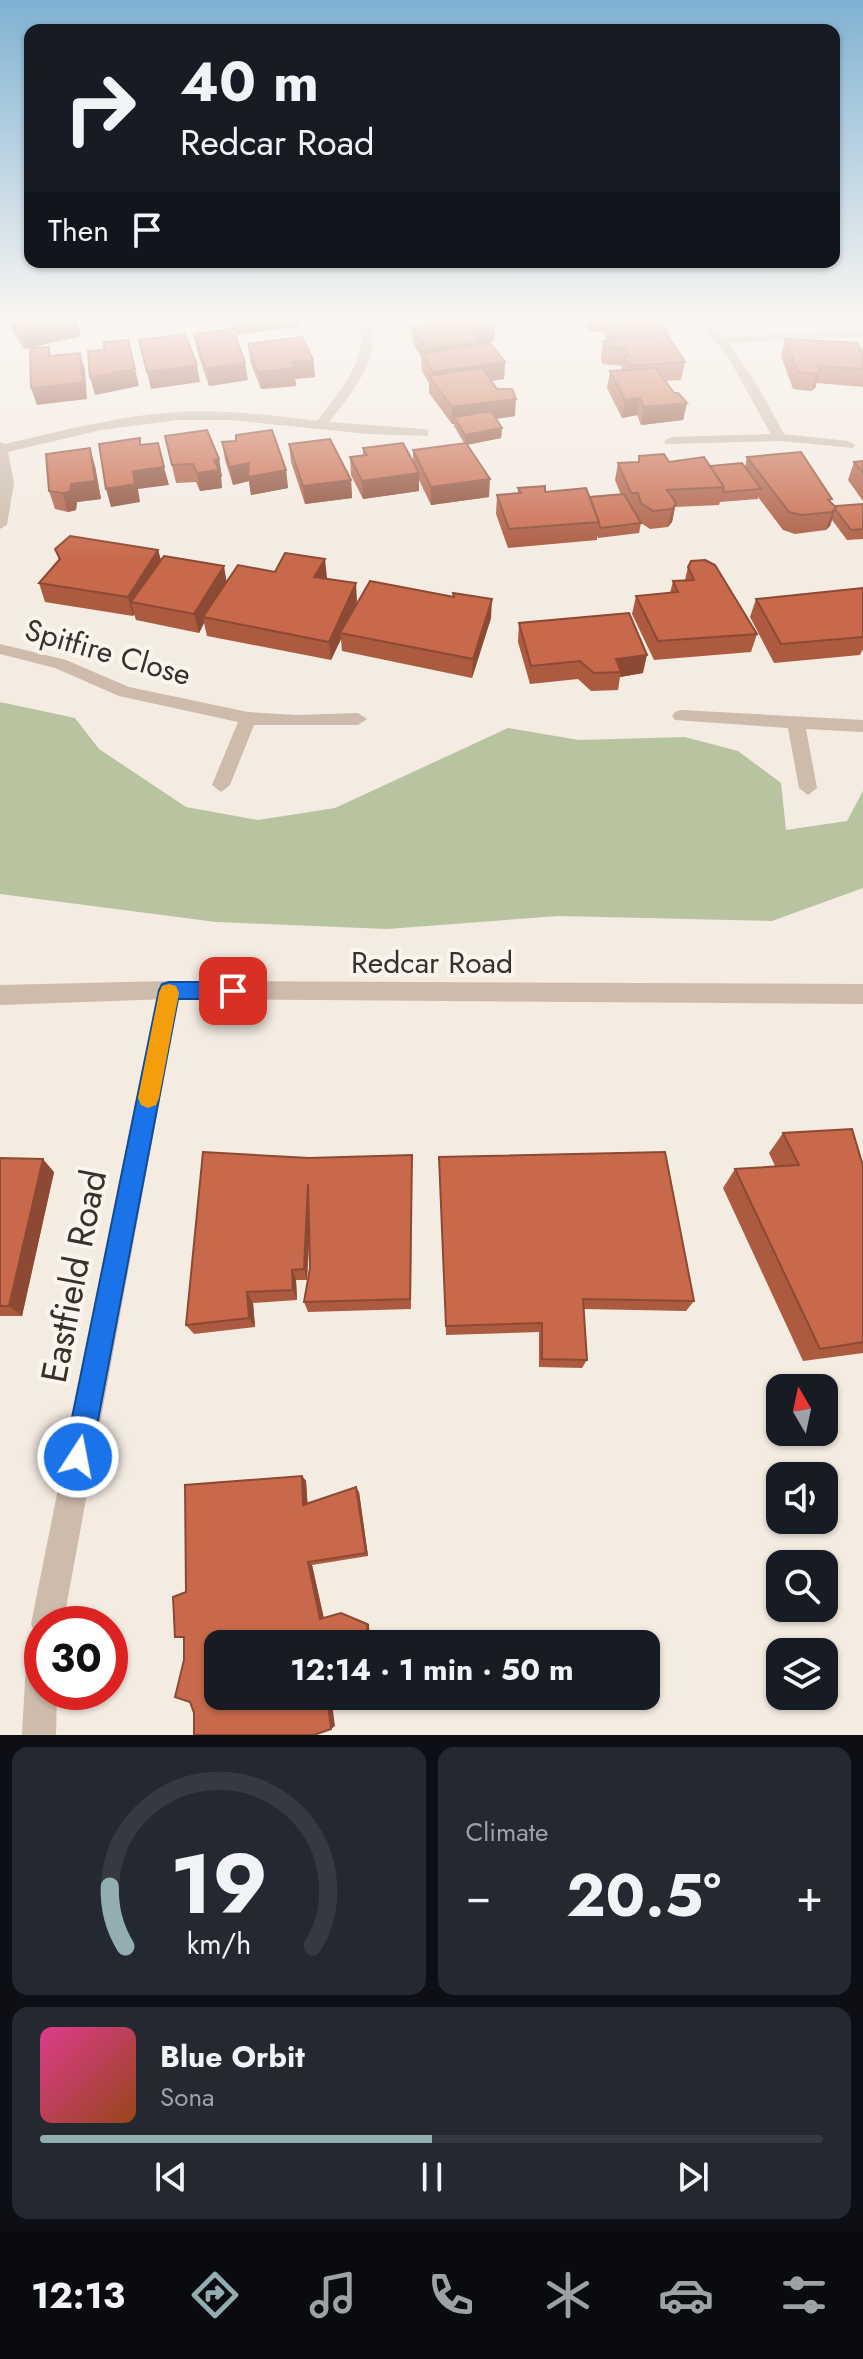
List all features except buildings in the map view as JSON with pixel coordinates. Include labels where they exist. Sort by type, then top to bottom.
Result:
[{"type":"street","points":[[321,424],[341,397]]},
{"type":"street","points":[[759,397],[778,435]]},
{"type":"street","points":[[0,525],[7,483],[1,447],[120,423],[175,417],[240,416],[353,430],[423,433]]},
{"type":"street","points":[[671,441],[778,435],[809,437],[848,445]]},
{"type":"street","name":"Spitfire Close","points":[[0,649],[60,664],[125,692],[248,718],[358,719]]},
{"type":"street","points":[[681,716],[863,726]]},
{"type":"street","points":[[221,785],[248,718]]},
{"type":"street","points":[[796,724],[808,788]]},
{"type":"street","name":"Redcar Road","points":[[0,995],[169,990],[863,994]]},
{"type":"street","name":"Eastfield Road","points":[[50,1606],[169,990]]},
{"type":"street","points":[[39,1735],[40,1710]]},
{"type":"green space","points":[[0,702],[75,718],[99,749],[186,807],[258,820],[335,808],[508,728],[579,740],[685,737],[738,751],[781,783],[786,830],[847,821],[863,791],[863,888],[772,921],[558,916],[387,929],[216,922],[0,894]]},
{"type":"slow traffic","points":[[148,1098],[169,993]]},
{"type":"route","points":[[78,1457],[169,990],[233,991]]}]
